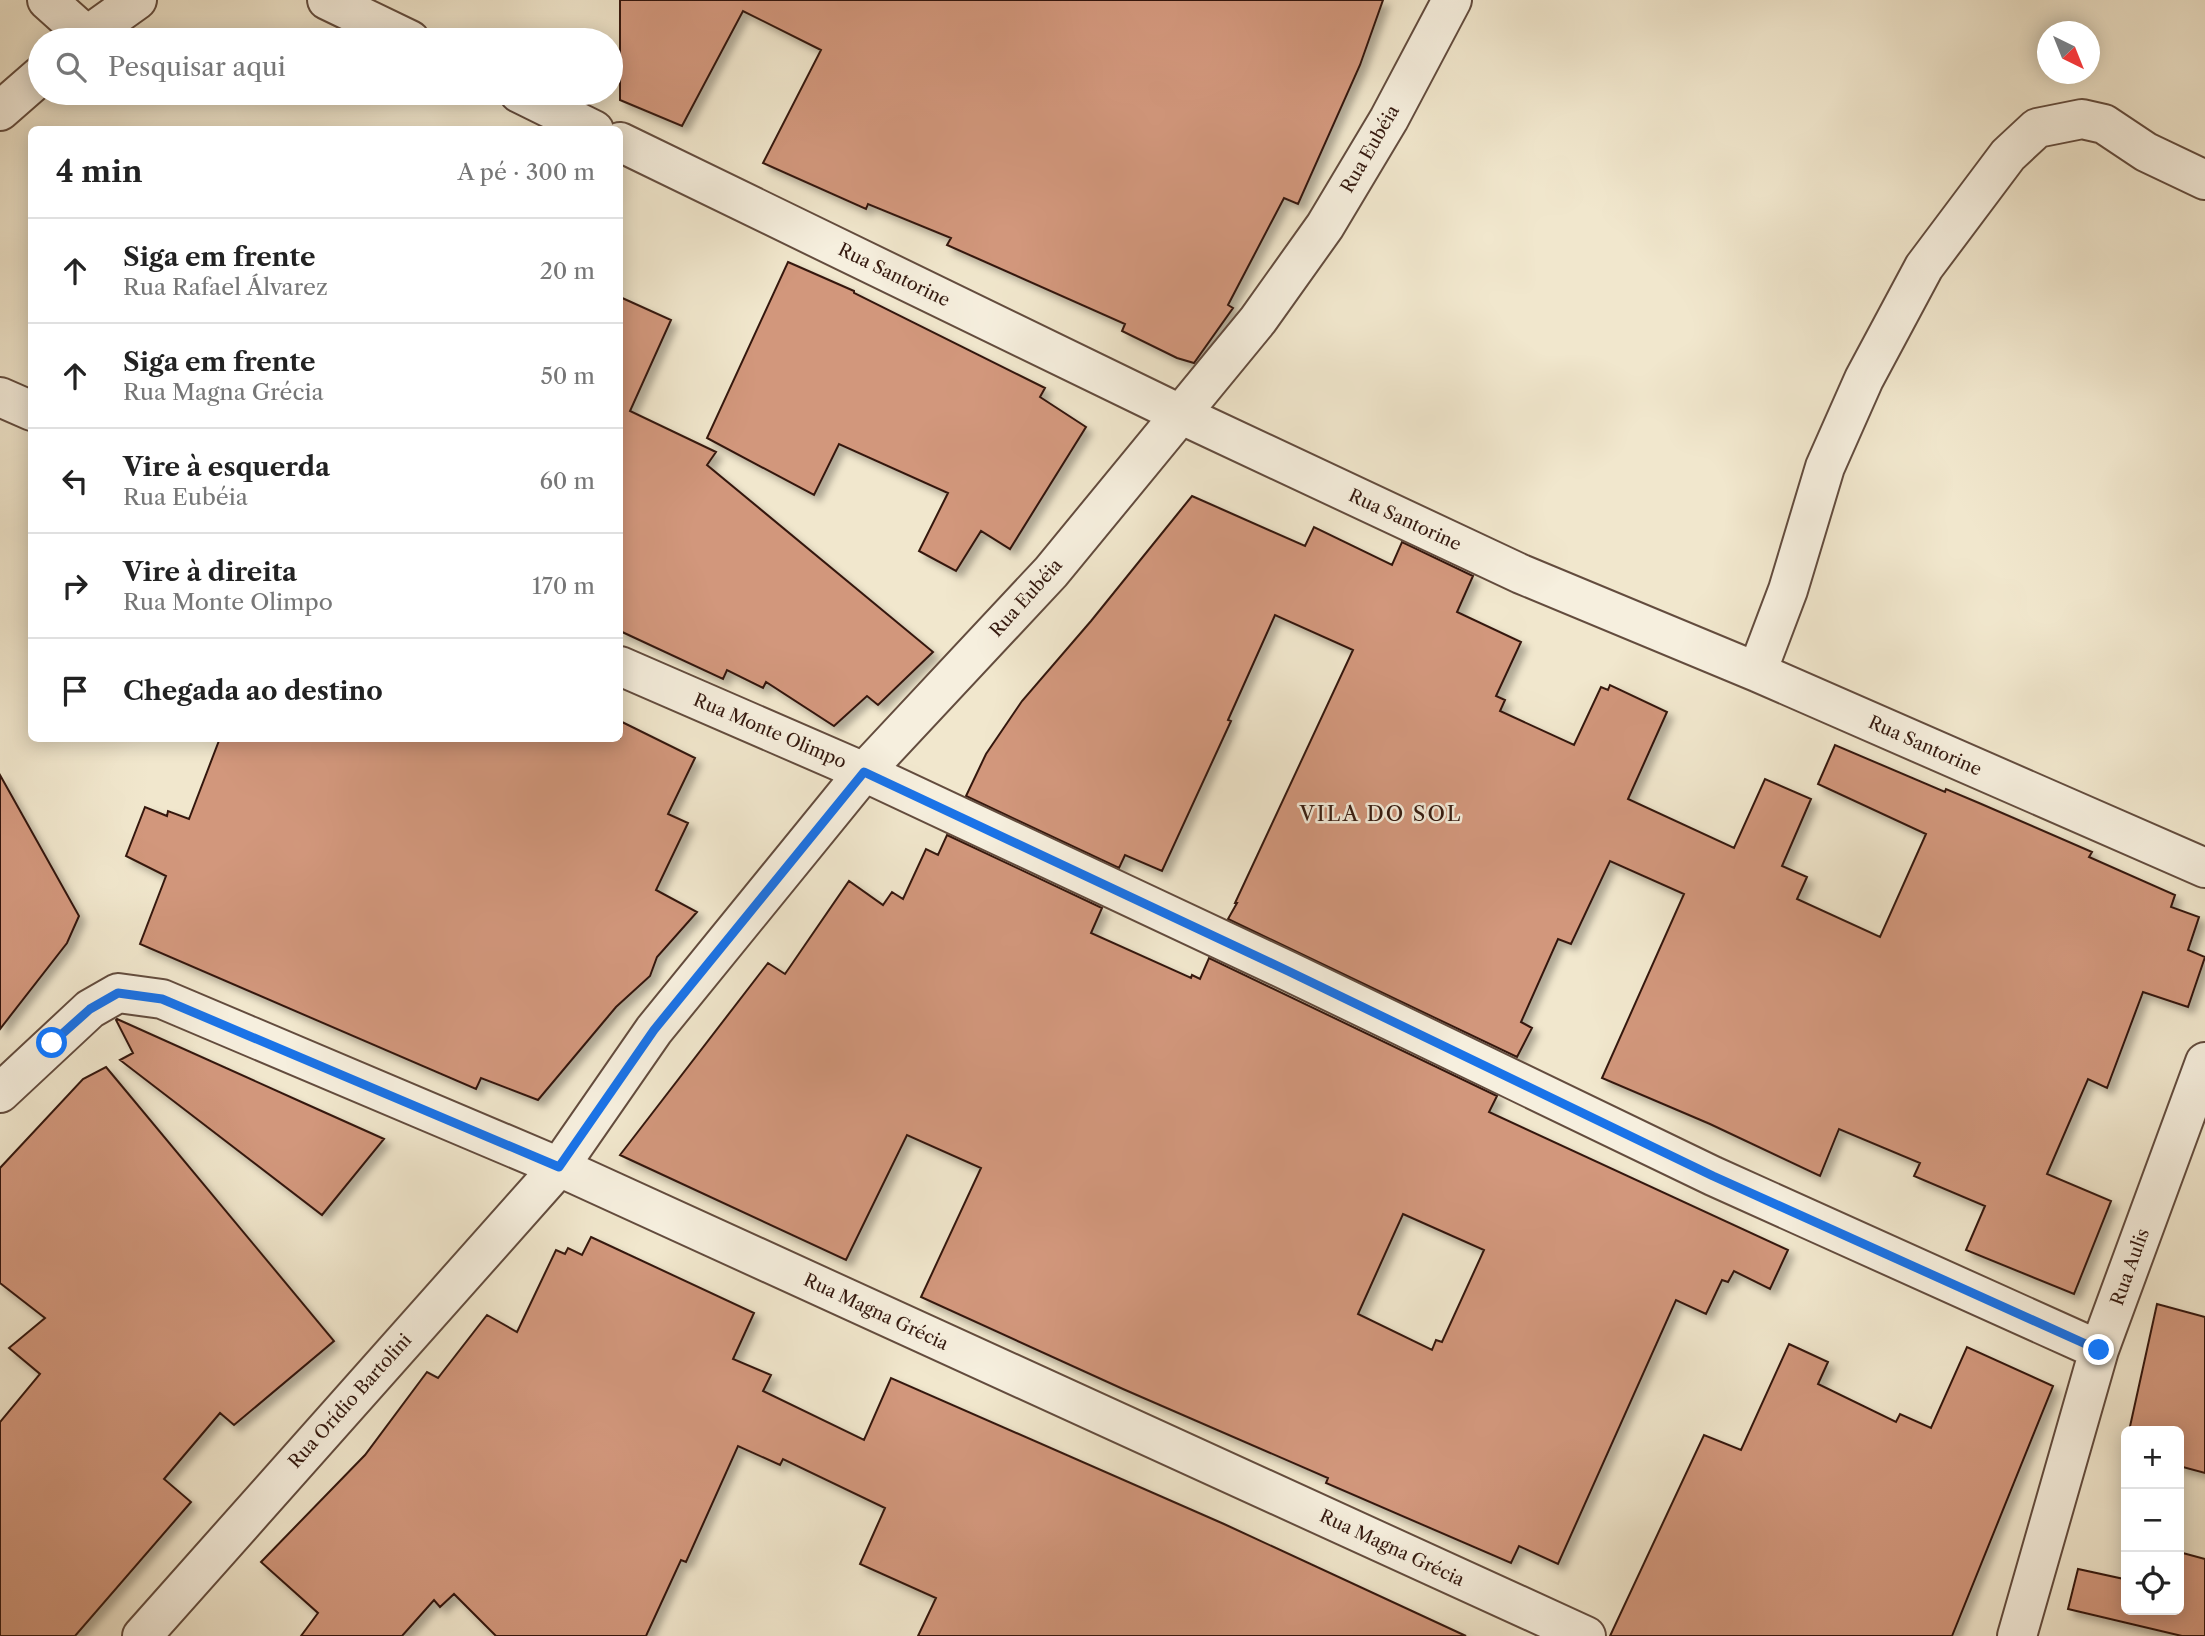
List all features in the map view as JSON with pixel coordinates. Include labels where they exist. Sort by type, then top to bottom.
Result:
[{"type":"street","points":[[47,0],[74,28]]},
{"type":"street","points":[[97,28],[137,0]]},
{"type":"street","points":[[327,0],[385,28]]},
{"type":"street","name":"Rua Eubéia","points":[[559,1167],[654,1030],[864,772],[1051,572],[1258,320],[1325,226],[1389,119],[1448,1]]},
{"type":"street","points":[[0,111],[28,86]]},
{"type":"street","points":[[543,105],[586,126]]},
{"type":"street","points":[[1757,672],[1788,590],[1825,467],[1864,379],[1924,267],[2008,155],[2037,128],[2082,118],[2104,124],[2146,152],[2205,180]]},
{"type":"street","name":"Rua Santorine","points":[[623,143],[1182,415],[1521,574],[1757,672],[2205,868]]},
{"type":"street","points":[[0,397],[28,409]]},
{"type":"street","name":"Rua Monte Olimpo","points":[[623,667],[864,772],[1288,971],[1713,1176],[2099,1350]]},
{"type":"street","name":"Rua Magna Grécia","points":[[0,1093],[90,1009],[118,993],[162,999],[559,1167],[1586,1636]]},
{"type":"street","name":"Rua Aulis","points":[[2017,1636],[2099,1350],[2205,1062]]},
{"type":"street","name":"Rua Orídio Bartolini","points":[[142,1636],[559,1167]]},
{"type":"building","points":[[620,0],[1383,0],[1360,65],[1298,204],[1284,198],[1228,305],[1233,308],[1194,363],[1177,358],[1122,331],[1125,324],[947,245],[951,238],[868,204],[866,209],[763,163],[821,50],[743,11],[682,126],[623,101],[623,28],[620,28]]},
{"type":"building","points":[[788,262],[854,291],[1045,388],[1040,397],[1086,427],[1010,549],[981,531],[956,571],[919,551],[948,493],[839,444],[814,495],[707,438]]},
{"type":"building","points":[[623,298],[671,320],[630,411],[716,452],[707,465],[933,652],[878,705],[867,696],[834,726],[766,682],[763,688],[727,670],[723,679],[623,632]]},
{"type":"building","points":[[1192,496],[1305,546],[1314,527],[1392,565],[1402,542],[1473,576],[1457,612],[1521,642],[1496,696],[1505,700],[1500,711],[1574,745],[1601,687],[1608,690],[1610,685],[1667,712],[1628,799],[1734,848],[1765,779],[1811,799],[1782,866],[1807,877],[1797,899],[1880,937],[1926,834],[1818,784],[1835,745],[2092,852],[2089,857],[2175,895],[2171,907],[2199,917],[2188,950],[2205,957],[2188,1007],[2143,992],[2107,1088],[2088,1079],[2047,1174],[2111,1201],[2074,1294],[1966,1250],[1985,1206],[1914,1176],[1920,1163],[1839,1129],[1820,1176],[1710,1124],[1602,1078],[1684,894],[1610,861],[1571,944],[1558,939],[1521,1022],[1532,1028],[1517,1057],[1228,919],[1353,650],[1275,615],[1228,720],[1231,721],[1162,871],[1125,855],[1119,868],[966,796],[986,754],[1022,701]]},
{"type":"building","points":[[623,722],[695,758],[668,814],[688,823],[656,890],[697,912],[657,957],[650,976],[616,1007],[538,1100],[481,1078],[476,1089],[140,944],[166,876],[126,856],[145,807],[167,816],[168,811],[189,819],[218,742],[623,742]]},
{"type":"building","points":[[0,775],[79,916],[67,943],[0,1029]]},
{"type":"building","points":[[947,835],[1102,908],[1091,933],[1191,978],[1192,975],[1200,979],[1209,958],[1497,1096],[1489,1112],[1788,1250],[1770,1289],[1734,1271],[1728,1282],[1722,1280],[1706,1314],[1676,1300],[1558,1564],[1519,1546],[1511,1563],[1326,1483],[1328,1478],[921,1297],[981,1168],[907,1135],[846,1260],[620,1155],[768,963],[785,974],[849,881],[883,905],[892,892],[903,899],[926,849],[938,855]],"holes":[[[1403,1214],[1484,1250],[1442,1342],[1436,1340],[1432,1350],[1358,1314]]]},
{"type":"building","points":[[117,1019],[384,1139],[322,1215],[120,1060],[133,1053]]},
{"type":"building","points":[[106,1067],[334,1341],[234,1425],[220,1413],[164,1479],[191,1502],[75,1636],[0,1636],[0,1422],[40,1374],[9,1348],[45,1318],[0,1283],[0,1168],[83,1079]]},
{"type":"building","points":[[591,1237],[754,1313],[733,1359],[771,1375],[763,1391],[864,1440],[891,1378],[1224,1524],[1466,1636],[918,1636],[936,1598],[860,1564],[885,1508],[783,1459],[780,1465],[738,1446],[686,1562],[681,1560],[646,1636],[496,1636],[454,1594],[440,1607],[434,1600],[402,1636],[301,1636],[318,1613],[261,1562],[365,1455],[427,1372],[438,1378],[487,1315],[517,1332],[556,1250],[565,1254],[568,1248],[582,1255]]},
{"type":"building","points":[[2157,1304],[2205,1317],[2205,1473],[2184,1467],[2184,1426],[2130,1426]]},
{"type":"building","points":[[1789,1344],[1828,1362],[1818,1384],[1896,1422],[1900,1414],[1931,1428],[1967,1347],[2053,1386],[1952,1636],[1610,1636],[1704,1435],[1741,1450]]},
{"type":"building","points":[[2184,1553],[2205,1559],[2205,1636],[2182,1636],[2068,1609],[2078,1569],[2121,1578],[2121,1615],[2184,1615]]},
{"type":"district","name":"VILA DO SOL","points":[[1381,813]]},
{"type":"route","points":[[52,1043],[90,1009],[118,993],[162,999],[559,1167],[654,1030],[864,772],[1288,971],[1713,1176],[2099,1350]]}]
